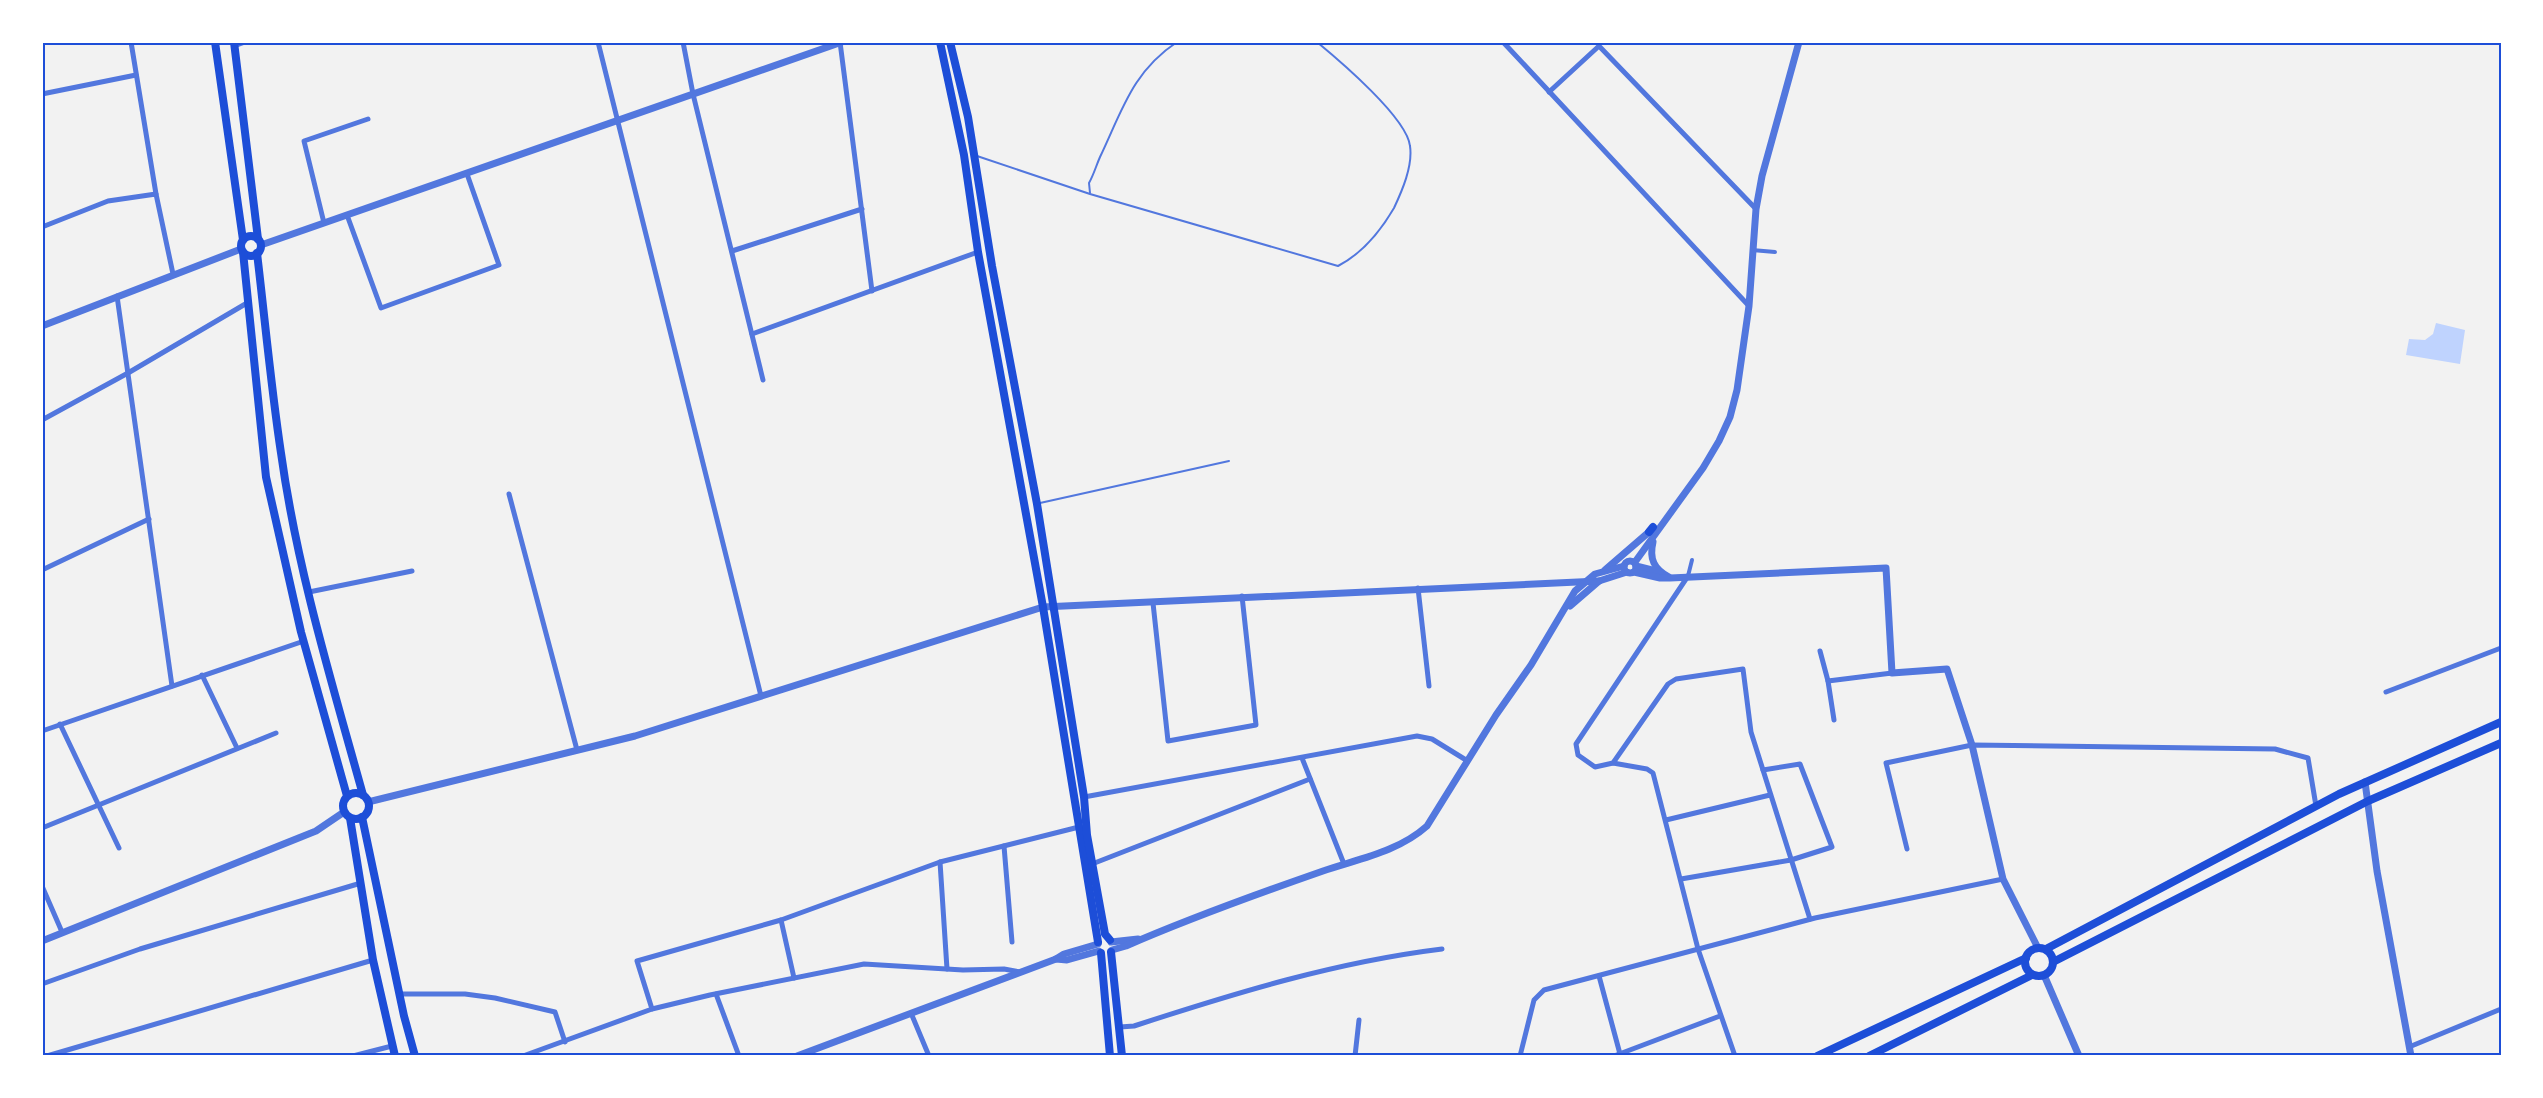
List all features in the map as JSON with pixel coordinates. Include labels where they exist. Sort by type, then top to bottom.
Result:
[{"type":"main road","points":[[215,42],[243,240],[247,303],[266,477],[304,641],[347,796],[343,804],[361,884],[373,960],[395,1056]]},
{"type":"main road","points":[[940,42],[964,155],[978,252],[1043,607],[1099,948],[1110,1056]]},
{"type":"main road","points":[[950,42],[968,117],[992,266],[1037,504],[1084,797],[1092,864],[1105,934],[1111,946],[1122,1056]]},
{"type":"main road","points":[[234,44],[259,246],[281,454],[309,592],[368,811],[362,817]]},
{"type":"main road","points":[[243,240],[248,236],[259,246]]},
{"type":"main road","points":[[242,251],[252,256],[259,246]]},
{"type":"main road","points":[[2032,975],[2026,967],[2026,958],[2030,951],[2042,948],[2365,782],[2501,722]]},
{"type":"main road","points":[[2053,962],[2368,801],[2501,743]]},
{"type":"main road","points":[[347,796],[355,793],[365,799]]},
{"type":"main road","points":[[347,815],[362,817]]},
{"type":"main road","points":[[362,817],[399,994],[415,1056]]},
{"type":"main road","points":[[1099,948],[1105,938],[1111,946]]},
{"type":"main road","points":[[1099,948],[1111,946]]},
{"type":"main road","points":[[1869,1056],[2032,975],[2044,975],[2050,970],[2053,962],[2051,955],[2042,948]]},
{"type":"main road","points":[[1816,1056],[2026,958]]},
{"type":"street","points":[[131,42],[156,194],[173,274]]},
{"type":"street","points":[[234,44],[245,42]]},
{"type":"street","points":[[598,42],[761,696]]},
{"type":"street","points":[[683,42],[693,94],[764,380]]},
{"type":"street","points":[[259,246],[841,42],[872,291]]},
{"type":"street","points":[[1503,42],[1749,306]]},
{"type":"street","points":[[1562,614],[1597,577],[1652,532],[1670,512],[1703,468],[1730,417],[1737,390],[1749,306],[1756,209],[1762,176],[1799,42]]},
{"type":"street","points":[[1549,92],[1599,46],[1756,209]]},
{"type":"street","points":[[42,94],[136,75]]},
{"type":"street","points":[[324,223],[303,141],[368,119]]},
{"type":"street","points":[[347,215],[381,308],[499,265],[467,174]]},
{"type":"street","points":[[42,227],[108,201],[156,194]]},
{"type":"street","points":[[732,251],[862,209]]},
{"type":"street","points":[[1752,250],[1775,252]]},
{"type":"street","points":[[42,326],[173,274],[242,251]]},
{"type":"street","points":[[752,334],[978,252]]},
{"type":"street","points":[[117,296],[172,686]]},
{"type":"street","points":[[42,420],[128,373],[247,303]]},
{"type":"street","points":[[509,494],[577,750]]},
{"type":"street","points":[[42,570],[149,519]]},
{"type":"street","points":[[1630,567],[1652,532]]},
{"type":"street","points":[[1652,532],[1651,556],[1660,572]]},
{"type":"street","points":[[1692,560],[1688,576],[1576,744],[1578,755],[1595,767],[1613,763],[1653,772],[1698,949],[1735,1056]]},
{"type":"street","points":[[1603,572],[1630,567],[1660,572],[1670,578]]},
{"type":"street","points":[[1564,583],[1597,577],[1630,567],[1660,578],[1886,568],[1892,673]]},
{"type":"street","points":[[309,592],[412,571]]},
{"type":"street","points":[[1111,946],[1126,946],[1398,845],[1416,836],[1426,826],[1467,760],[1532,664],[1575,591],[1584,583],[1597,577]]},
{"type":"street","points":[[365,799],[635,736],[1043,607],[1418,588],[1584,583]]},
{"type":"street","points":[[1418,588],[1429,686]]},
{"type":"street","points":[[1153,603],[1168,741],[1256,724],[1242,596]]},
{"type":"street","points":[[42,730],[304,641]]},
{"type":"street","points":[[2386,692],[2501,648]]},
{"type":"street","points":[[1820,651],[1828,681],[1834,720]]},
{"type":"street","points":[[1613,763],[1668,684],[1676,679],[1743,669],[1751,732],[1810,919]]},
{"type":"street","points":[[1828,681],[1947,669],[1972,745],[2003,879],[2042,948]]},
{"type":"street","points":[[202,675],[237,748]]},
{"type":"street","points":[[60,724],[118,848]]},
{"type":"street","points":[[42,828],[276,733]]},
{"type":"street","points":[[1084,797],[1417,736],[1432,739],[1467,760]]},
{"type":"street","points":[[1907,849],[1886,763],[1972,745],[2275,749],[2308,758],[2316,806]]},
{"type":"street","points":[[1302,758],[1344,864]]},
{"type":"street","points":[[1681,879],[1791,860],[1832,847],[1800,764],[1763,770]]},
{"type":"street","points":[[1092,864],[1310,778]]},
{"type":"street","points":[[2365,782],[2377,871],[2411,1056]]},
{"type":"street","points":[[1666,820],[1770,795]]},
{"type":"street","points":[[42,941],[316,831],[347,815]]},
{"type":"street","points":[[652,1009],[637,961],[781,920],[940,862],[1078,828]]},
{"type":"street","points":[[1004,846],[1012,942]]},
{"type":"street","points":[[940,862],[947,969]]},
{"type":"street","points":[[1520,1056],[1534,1000],[1544,990],[1810,919],[2003,879]]},
{"type":"street","points":[[42,984],[140,949],[361,884]]},
{"type":"street","points":[[42,886],[62,932]]},
{"type":"street","points":[[781,920],[794,978]]},
{"type":"street","points":[[797,1056],[1056,959],[1067,960],[1099,948]]},
{"type":"street","points":[[1120,1027],[1134,1026],[1241,991],[1385,956],[1442,949]]},
{"type":"street","points":[[47,1056],[373,960]]},
{"type":"street","points":[[523,1056],[652,1009],[864,964],[947,969],[1004,969],[1021,972]]},
{"type":"street","points":[[1599,975],[1617,1055],[1720,1016]]},
{"type":"street","points":[[2044,975],[2079,1056]]},
{"type":"street","points":[[399,994],[465,994],[495,998],[555,1012],[565,1042]]},
{"type":"street","points":[[716,994],[739,1056]]},
{"type":"street","points":[[2409,1047],[2501,1009]]},
{"type":"street","points":[[911,1013],[929,1056]]},
{"type":"street","points":[[1355,1056],[1359,1020]]},
{"type":"street","points":[[353,1056],[392,1046]]},
{"type":"lane","points":[[1090,194],[1089,183],[1137,79],[1150,63],[1177,42]]},
{"type":"lane","points":[[964,155],[974,155],[1090,194],[1338,266],[1364,249],[1385,223],[1397,200],[1407,170],[1410,145],[1404,129],[1382,102],[1317,42]]},
{"type":"lane","points":[[1037,504],[1229,461]]},
{"type":"water","points":[[2436,323],[2465,330],[2460,364],[2406,355],[2409,339],[2425,340],[2433,334]]}]
